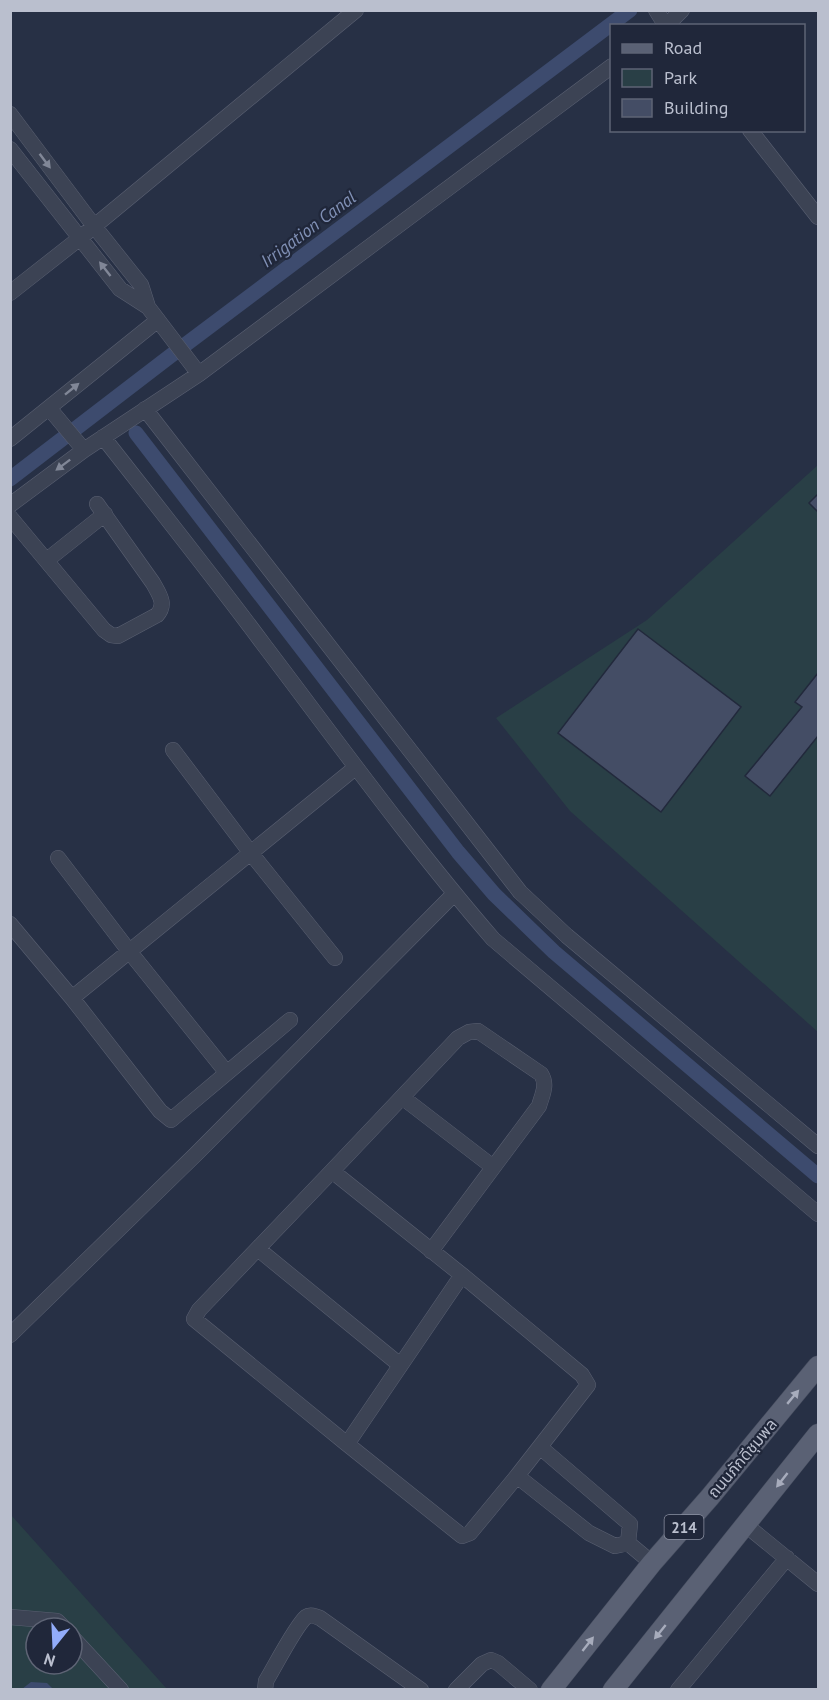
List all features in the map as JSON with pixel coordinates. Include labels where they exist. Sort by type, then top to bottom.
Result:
[{"type":"main road","name":"ถนนภักดีชุมพล","points":[[551,1689],[652,1563],[819,1366]]},
{"type":"main road","points":[[613,1689],[747,1526],[819,1434]]},
{"type":"street","points":[[10,293],[356,10]]},
{"type":"street","points":[[663,20],[682,10]]},
{"type":"street","points":[[10,505],[81,446],[103,437],[145,409],[195,369],[610,67]]},
{"type":"street","points":[[10,114],[141,285],[148,307]]},
{"type":"street","points":[[752,132],[819,217]]},
{"type":"street","points":[[10,149],[120,289],[148,307],[195,369]]},
{"type":"street","points":[[10,439],[53,413],[162,325]]},
{"type":"street","points":[[145,409],[520,892],[567,936],[819,1146]]},
{"type":"street","points":[[53,413],[81,446]]},
{"type":"street","points":[[103,437],[264,645],[355,768],[454,894],[493,939],[516,961],[819,1214]]},
{"type":"street","points":[[10,517],[104,630],[111,635],[123,635],[157,615],[161,610],[161,597],[101,509],[47,560]]},
{"type":"street","points":[[173,750],[334,958]]},
{"type":"street","points":[[72,998],[355,768]]},
{"type":"street","points":[[58,858],[227,1073]]},
{"type":"street","points":[[10,1335],[196,1154],[454,894]]},
{"type":"street","points":[[10,924],[72,998],[168,1120],[172,1120],[290,1020]]},
{"type":"street","points":[[332,1171],[431,1251],[462,1275],[582,1376],[588,1385],[470,1533],[462,1536],[194,1319],[199,1310],[458,1038],[469,1032],[478,1031],[541,1074],[544,1080],[544,1090],[538,1106],[431,1251]]},
{"type":"street","points":[[402,1097],[493,1167]]},
{"type":"street","points":[[258,1249],[400,1365]]},
{"type":"street","points":[[347,1444],[462,1275]]},
{"type":"street","points":[[540,1447],[630,1524],[628,1543]]},
{"type":"street","points":[[517,1476],[589,1533],[615,1546],[628,1543]]},
{"type":"street","points":[[747,1526],[819,1584]]},
{"type":"street","points":[[628,1543],[652,1563]]},
{"type":"street","points":[[678,1689],[787,1558]]},
{"type":"street","points":[[265,1689],[266,1681],[298,1629],[305,1618],[312,1615],[320,1618],[421,1689]]},
{"type":"street","points":[[84,1650],[121,1689]]},
{"type":"street","points":[[456,1689],[482,1664],[491,1660],[530,1689]]},
{"type":"green space","points":[[818,465],[818,1032],[570,811],[496,718],[647,620]]},
{"type":"green space","points":[[11,1515],[167,1689],[11,1689]]},
{"type":"water","points":[[31,1682],[47,1683],[53,1689],[22,1689]]},
{"type":"building","points":[[818,494],[818,512],[809,503]]},
{"type":"building","points":[[638,629],[741,707],[661,812],[558,733]]},
{"type":"building","points":[[818,673],[818,736],[770,796],[745,776],[802,707],[795,702]]},
{"type":"waterway","name":"Irrigation Canal","points":[[611,24],[630,10]]},
{"type":"waterway","name":"Irrigation Canal","points":[[10,479],[610,25]]},
{"type":"waterway","points":[[136,433],[458,852],[494,894],[554,952],[818,1176]]}]
